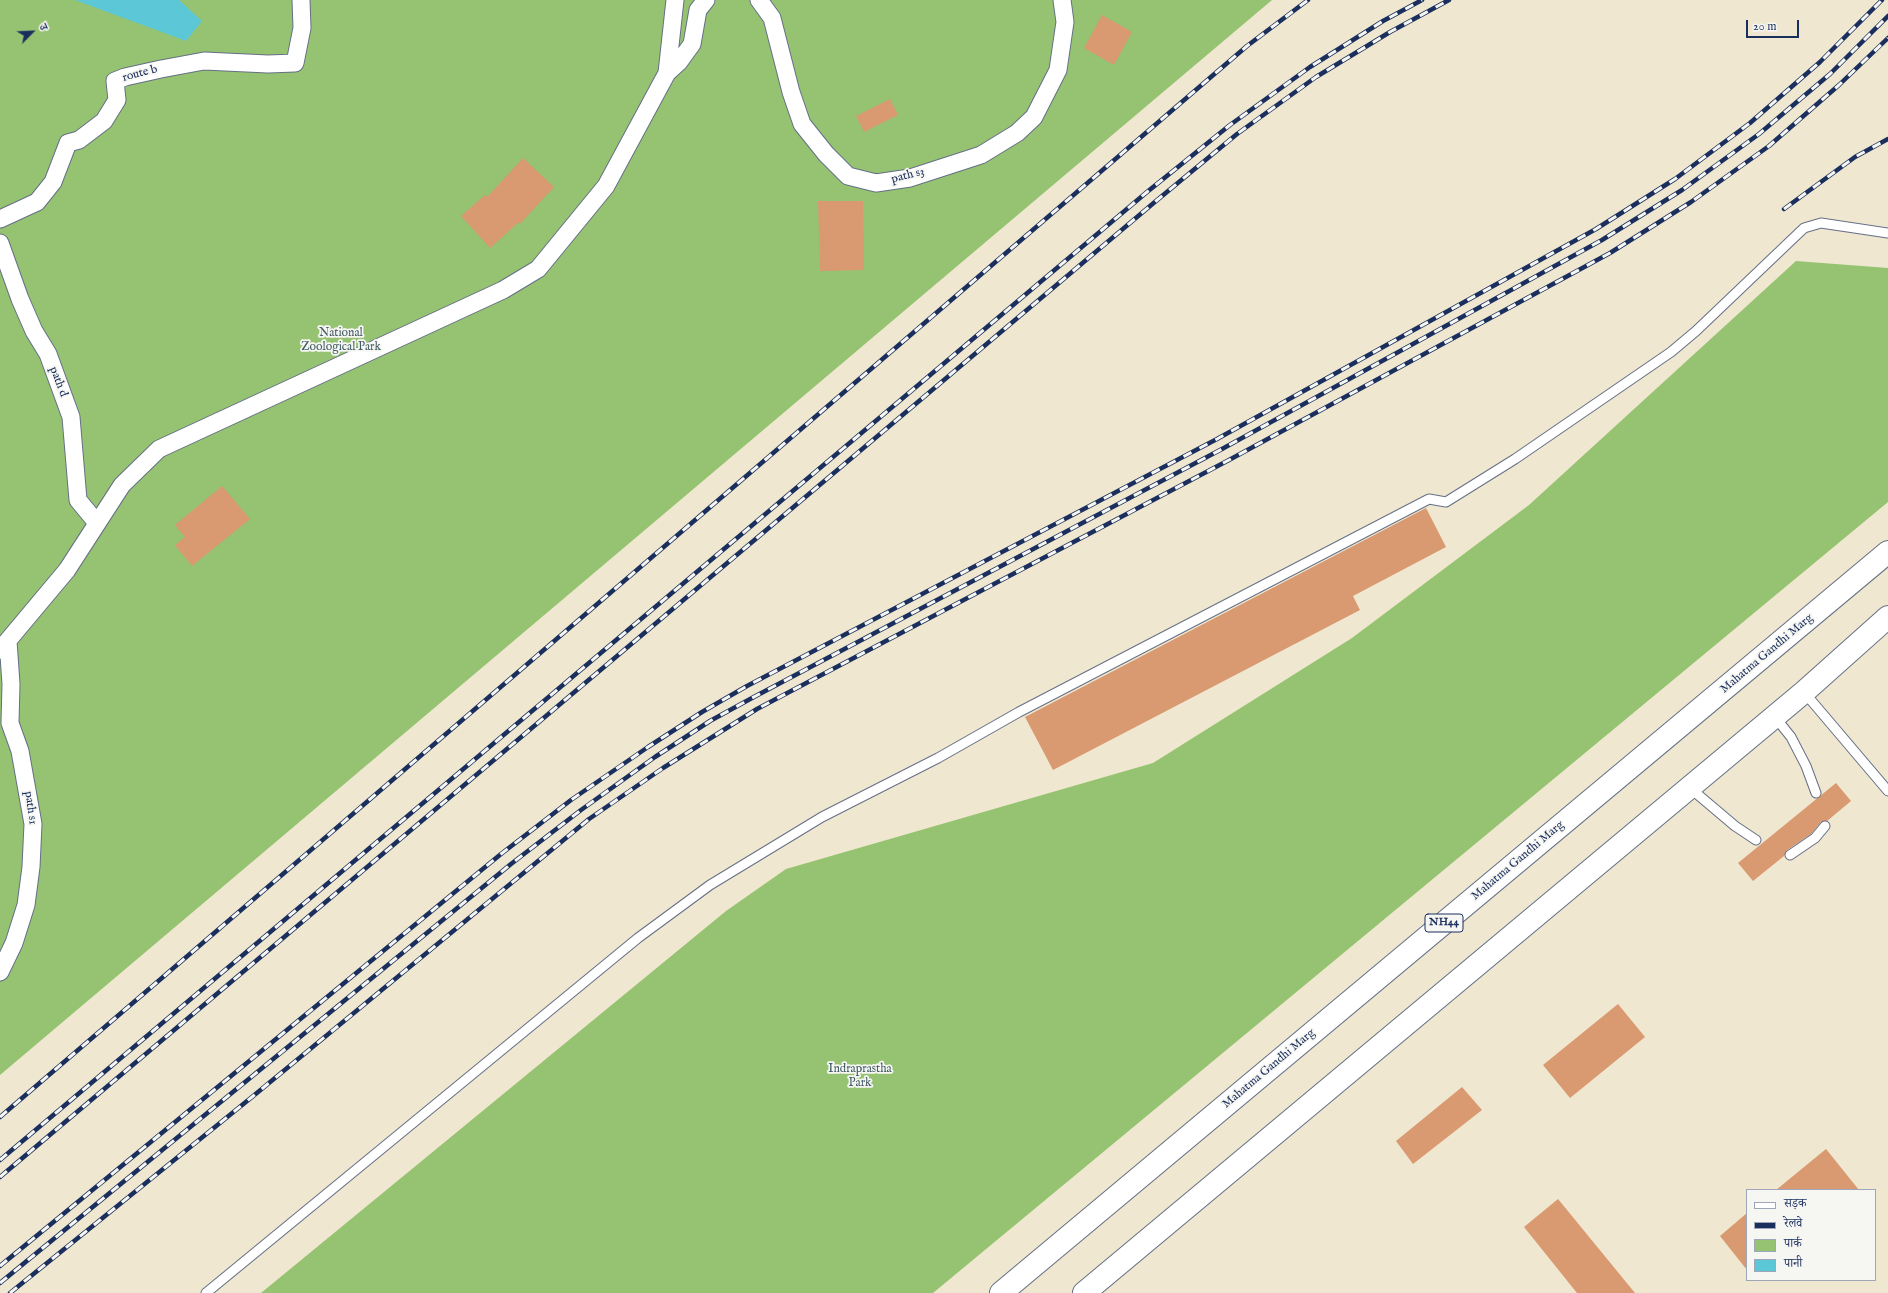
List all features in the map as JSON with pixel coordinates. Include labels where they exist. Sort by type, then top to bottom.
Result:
[{"type":"highway","name":"Mahatma Gandhi Marg","points":[[1001,1293],[1888,552]]},
{"type":"highway","points":[[1084,1293],[1775,717],[1888,618]]},
{"type":"street","name":"route b","points":[[0,219],[37,202],[53,182],[68,143],[79,140],[104,121],[117,100],[115,81],[125,76],[204,61],[268,64],[295,63],[302,28],[301,0]]},
{"type":"street","points":[[667,73],[675,0]]},
{"type":"street","points":[[4,646],[67,570],[122,485],[159,449],[503,290],[538,269],[606,186],[667,73],[679,62],[692,44],[698,10],[706,0]]},
{"type":"street","name":"path s3","points":[[759,0],[772,18],[785,73],[802,124],[826,154],[848,176],[876,184],[910,178],[981,155],[1017,133],[1034,117],[1058,70],[1065,22],[1062,0]]},
{"type":"street","name":"path d","points":[[0,243],[20,299],[34,331],[48,354],[69,410],[71,417],[78,500],[97,523]]},
{"type":"street","name":"path s1","points":[[0,972],[14,943],[26,905],[31,867],[33,824],[20,751],[10,723],[11,684],[4,646]]},
{"type":"lane","points":[[206,1293],[638,938],[710,885],[822,817],[938,758],[1019,712],[1429,499],[1446,502],[1515,459],[1671,352],[1696,331],[1804,228],[1821,223],[1888,233]]},
{"type":"lane","points":[[1804,692],[1888,792]]},
{"type":"lane","points":[[1775,717],[1791,737],[1806,766],[1816,793]]},
{"type":"lane","points":[[1690,788],[1734,826],[1756,840]]},
{"type":"lane","points":[[1790,855],[1815,838],[1825,826]]},
{"type":"green space","name":"National Zoological Park","points":[[0,0],[1272,0],[0,1075]]},
{"type":"green space","name":"Indraprastha Park","points":[[1796,261],[1888,268],[1888,502],[933,1293],[261,1293],[726,911],[786,869],[1153,763],[1352,638],[1529,505]]},
{"type":"water","points":[[75,0],[179,0],[202,21],[186,41]]},
{"type":"building","points":[[1102,15],[1132,32],[1114,65],[1084,48]]},
{"type":"building","points":[[890,99],[898,115],[864,132],[856,116]]},
{"type":"building","points":[[523,158],[554,187],[520,224],[519,222],[490,248],[461,216],[485,195],[487,197]]},
{"type":"building","points":[[818,201],[863,201],[864,270],[820,271]]},
{"type":"building","points":[[222,486],[250,519],[192,566],[175,545],[185,537],[175,525]]},
{"type":"building","points":[[1426,508],[1446,547],[1353,596],[1360,610],[1053,770],[1025,717]]},
{"type":"building","points":[[1836,783],[1851,801],[1827,821],[1821,822],[1811,834],[1787,850],[1784,856],[1753,881],[1738,863]]},
{"type":"building","points":[[1618,1004],[1645,1037],[1570,1098],[1543,1065]]},
{"type":"building","points":[[1462,1087],[1482,1110],[1413,1164],[1396,1141]]},
{"type":"building","points":[[1826,1149],[1858,1189],[1777,1189]]},
{"type":"building","points":[[1558,1199],[1635,1293],[1577,1293],[1524,1227]]},
{"type":"building","points":[[1746,1214],[1746,1269],[1720,1236]]},
{"type":"railway","points":[[0,1117],[1247,46],[1308,0]]},
{"type":"railway","points":[[0,1160],[1147,192],[1230,125],[1310,67],[1383,21],[1422,0]]},
{"type":"railway","points":[[0,1177],[1237,134],[1316,77],[1390,32],[1449,0]]},
{"type":"railway","points":[[0,1266],[501,854],[571,800],[648,747],[702,712],[747,686],[1217,439],[1596,229],[1675,179],[1750,123],[1820,62],[1882,0]]},
{"type":"railway","points":[[0,1283],[511,864],[581,810],[655,757],[710,721],[752,698],[1222,449],[1602,240],[1682,190],[1759,134],[1830,74],[1888,16]]},
{"type":"railway","points":[[10,1293],[252,1097],[589,819],[663,768],[757,709],[1229,460],[1610,253],[1691,202],[1769,146],[1839,85],[1888,38]]},
{"type":"railway","points":[[1784,209],[1855,157],[1888,139]]}]
